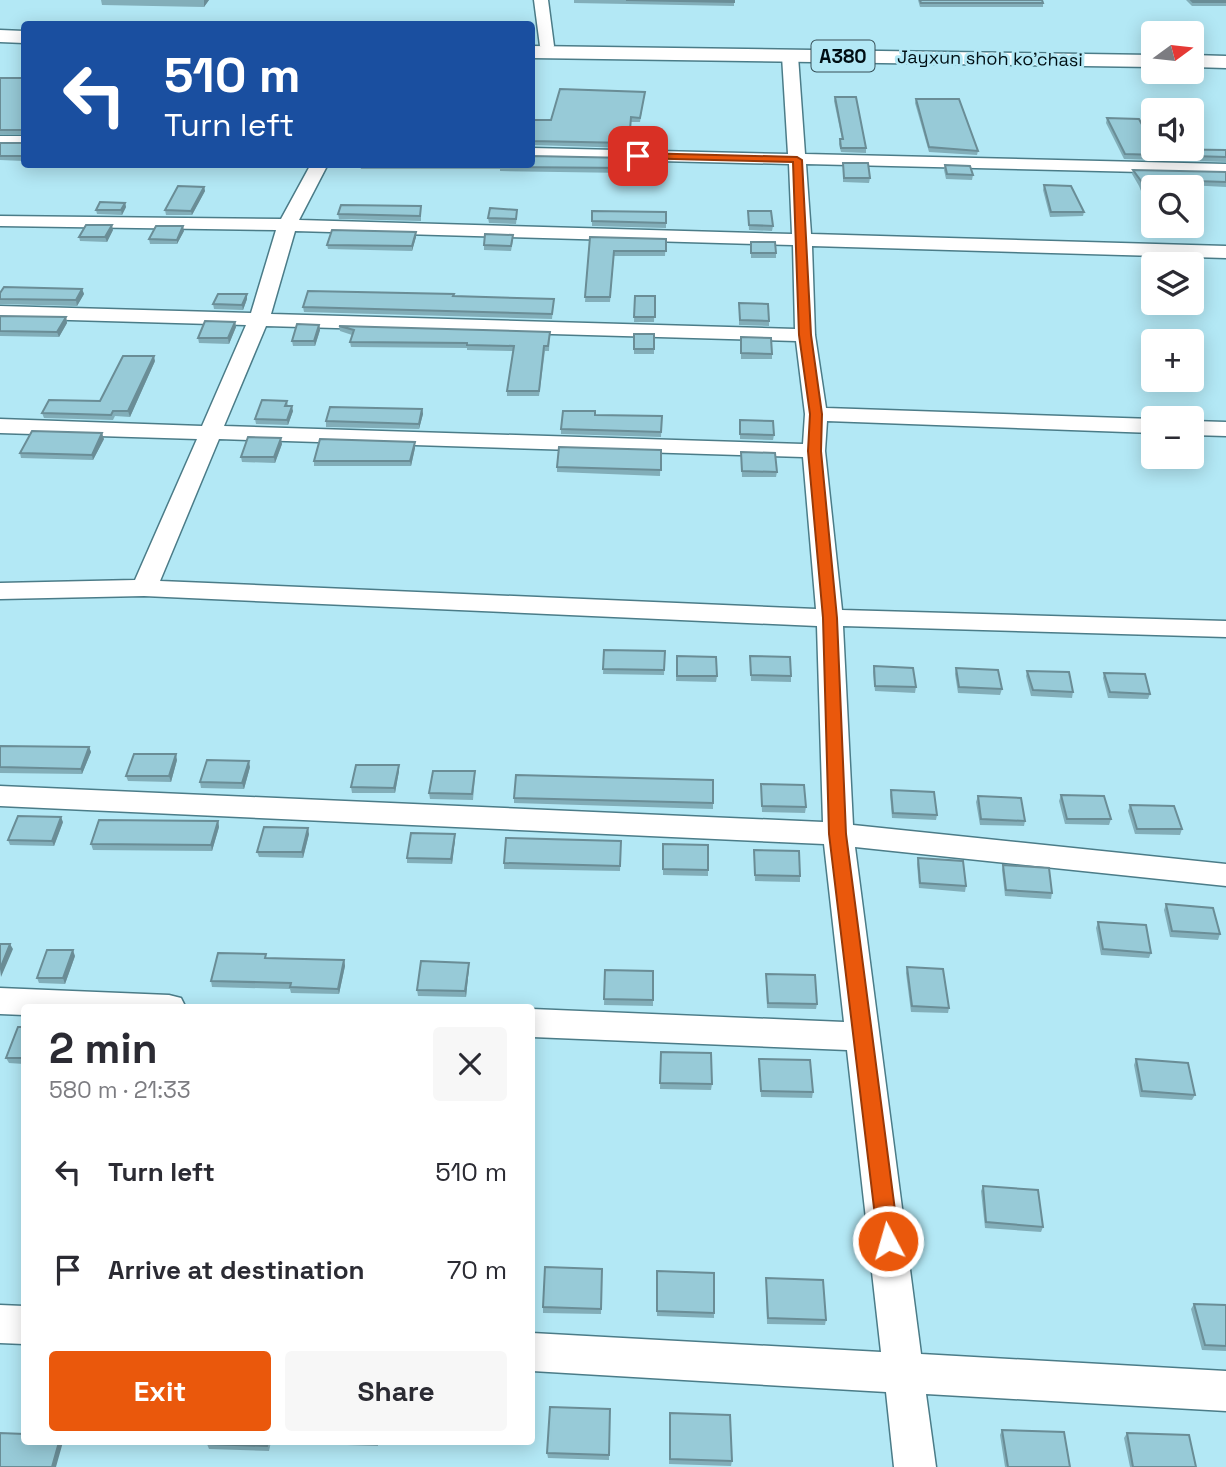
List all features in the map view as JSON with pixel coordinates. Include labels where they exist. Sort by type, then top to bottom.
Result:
[{"type":"highway","points":[[0,36],[21,37]]},
{"type":"highway","points":[[0,43],[21,44]]},
{"type":"highway","name":"Jayxun shoh ko'chasi","points":[[537,48],[1141,52]]},
{"type":"highway","name":"Jayxun shoh ko'chasi","points":[[537,48],[790,56],[1141,61]]},
{"type":"highway","points":[[1204,52],[1226,53]]},
{"type":"highway","points":[[1204,61],[1226,62]]},
{"type":"street","points":[[537,48],[541,0]]},
{"type":"street","points":[[790,56],[802,238],[805,335],[816,414],[814,451],[830,618],[838,834],[915,1467]]},
{"type":"street","points":[[0,141],[21,141]]},
{"type":"street","points":[[535,153],[1226,169]]},
{"type":"street","points":[[144,588],[259,319],[288,225],[318,168]]},
{"type":"street","points":[[0,221],[288,225],[1226,252]]},
{"type":"street","points":[[0,312],[805,335]]},
{"type":"street","points":[[816,414],[1141,426]]},
{"type":"street","points":[[0,426],[814,451]]},
{"type":"street","points":[[1204,428],[1226,429]]},
{"type":"street","points":[[0,591],[144,588],[830,618],[1226,629]]},
{"type":"street","points":[[0,796],[838,834],[1226,875]]},
{"type":"street","points":[[0,1001],[72,1004]]},
{"type":"street","points":[[535,1023],[862,1037]]},
{"type":"street","points":[[0,1324],[21,1325]]},
{"type":"street","points":[[535,1352],[1226,1391]]},
{"type":"building","points":[[626,0],[734,0],[734,2]]},
{"type":"building","points":[[920,0],[1042,0],[1043,3],[921,3]]},
{"type":"building","points":[[1191,0],[1226,0],[1226,2],[1193,2]]},
{"type":"building","points":[[0,78],[21,78],[21,130],[0,130]]},
{"type":"building","points":[[560,89],[645,92],[640,118],[631,117],[629,143],[535,141],[535,120],[551,120]]},
{"type":"building","points":[[835,97],[856,97],[866,148],[841,148],[840,139],[843,139]]},
{"type":"building","points":[[916,99],[959,99],[978,151],[929,147]]},
{"type":"building","points":[[1107,118],[1139,119],[1141,123],[1141,154],[1125,154]]},
{"type":"building","points":[[0,143],[21,143],[21,156],[0,156]]},
{"type":"building","points":[[1204,150],[1226,150],[1226,157],[1204,156]]},
{"type":"building","points":[[535,156],[629,158],[628,168],[535,167]]},
{"type":"building","points":[[843,163],[868,163],[870,178],[844,178]]},
{"type":"building","points":[[945,165],[970,166],[973,175],[947,174]]},
{"type":"building","points":[[1133,170],[1226,172],[1226,182],[1204,181],[1204,175],[1141,175],[1141,181]]},
{"type":"building","points":[[1044,185],[1071,186],[1084,212],[1051,212]]},
{"type":"building","points":[[178,186],[204,187],[191,211],[165,210]]},
{"type":"building","points":[[100,202],[125,203],[121,210],[96,210]]},
{"type":"building","points":[[341,205],[421,206],[420,216],[338,214]]},
{"type":"building","points":[[490,208],[517,210],[516,219],[488,218]]},
{"type":"building","points":[[592,211],[666,212],[666,223],[592,221]]},
{"type":"building","points":[[748,211],[771,211],[773,226],[749,225]]},
{"type":"building","points":[[86,225],[112,225],[105,237],[79,237]]},
{"type":"building","points":[[156,226],[183,226],[177,240],[149,239]]},
{"type":"building","points":[[332,230],[416,232],[412,246],[327,245]]},
{"type":"building","points":[[485,234],[513,235],[511,246],[484,245]]},
{"type":"building","points":[[590,237],[666,239],[666,251],[614,251],[610,297],[585,297]]},
{"type":"building","points":[[751,242],[775,242],[776,253],[751,253]]},
{"type":"building","points":[[4,287],[82,289],[76,300],[0,299]]},
{"type":"building","points":[[308,291],[554,299],[552,314],[303,307]]},
{"type":"building","points":[[218,294],[247,294],[242,305],[213,304]]},
{"type":"building","points":[[635,296],[655,296],[655,317],[634,317]]},
{"type":"building","points":[[739,303],[768,304],[769,321],[740,320]]},
{"type":"building","points":[[0,316],[66,317],[57,332],[0,331]]},
{"type":"building","points":[[205,321],[235,322],[228,338],[198,338]]},
{"type":"building","points":[[297,324],[319,325],[314,341],[292,341]]},
{"type":"building","points":[[339,326],[550,332],[548,346],[544,346],[539,391],[507,391],[514,346],[350,342],[354,330]]},
{"type":"building","points":[[634,334],[654,334],[654,349],[634,349]]},
{"type":"building","points":[[741,337],[771,338],[772,354],[741,353]]},
{"type":"building","points":[[123,356],[154,356],[128,411],[113,411],[111,415],[42,413],[49,400],[100,401]]},
{"type":"building","points":[[262,400],[287,401],[285,406],[292,406],[287,420],[255,419]]},
{"type":"building","points":[[330,407],[422,409],[419,424],[326,421]]},
{"type":"building","points":[[563,411],[595,411],[595,415],[662,416],[661,432],[561,429]]},
{"type":"building","points":[[740,420],[773,421],[774,435],[740,434]]},
{"type":"building","points":[[32,431],[102,433],[92,455],[20,453]]},
{"type":"building","points":[[248,437],[281,438],[274,457],[241,457]]},
{"type":"building","points":[[320,439],[415,442],[410,461],[314,461]]},
{"type":"building","points":[[559,447],[661,450],[661,470],[557,467]]},
{"type":"building","points":[[741,452],[775,453],[777,472],[742,471]]},
{"type":"building","points":[[604,650],[665,651],[664,670],[603,669]]},
{"type":"building","points":[[677,656],[716,657],[717,676],[677,676]]},
{"type":"building","points":[[750,656],[790,657],[791,676],[751,675]]},
{"type":"building","points":[[874,666],[913,668],[916,687],[875,686]]},
{"type":"building","points":[[956,668],[998,670],[1002,689],[959,687]]},
{"type":"building","points":[[1027,671],[1069,672],[1073,692],[1033,690]]},
{"type":"building","points":[[1104,673],[1145,674],[1150,694],[1110,692]]},
{"type":"building","points":[[0,746],[89,747],[81,769],[0,767]]},
{"type":"building","points":[[134,754],[176,754],[169,776],[126,776]]},
{"type":"building","points":[[207,760],[249,761],[242,783],[200,782]]},
{"type":"building","points":[[356,765],[399,765],[394,788],[351,787]]},
{"type":"building","points":[[433,771],[475,771],[472,794],[429,793]]},
{"type":"building","points":[[516,775],[713,780],[713,803],[514,798]]},
{"type":"building","points":[[761,784],[804,785],[806,807],[762,806]]},
{"type":"building","points":[[891,790],[934,792],[937,815],[893,813]]},
{"type":"building","points":[[1061,795],[1104,796],[1111,819],[1067,819]]},
{"type":"building","points":[[978,796],[1021,798],[1025,821],[981,819]]},
{"type":"building","points":[[1130,805],[1174,806],[1182,829],[1137,829]]},
{"type":"building","points":[[18,816],[61,817],[52,841],[8,840]]},
{"type":"building","points":[[99,820],[218,821],[211,845],[91,844]]},
{"type":"building","points":[[264,827],[308,828],[302,852],[257,852]]},
{"type":"building","points":[[411,833],[455,834],[451,859],[407,858]]},
{"type":"building","points":[[506,838],[621,841],[620,866],[504,863]]},
{"type":"building","points":[[663,844],[708,845],[708,870],[663,869]]},
{"type":"building","points":[[754,850],[799,851],[800,876],[755,875]]},
{"type":"building","points":[[918,858],[963,861],[966,886],[920,883]]},
{"type":"building","points":[[1003,865],[1049,868],[1052,893],[1006,890]]},
{"type":"building","points":[[1166,904],[1213,908],[1220,934],[1172,931]]},
{"type":"building","points":[[1098,922],[1146,925],[1151,953],[1103,949]]},
{"type":"building","points":[[0,944],[10,944],[0,969]]},
{"type":"building","points":[[47,950],[73,950],[63,978],[37,978]]},
{"type":"building","points":[[218,953],[266,954],[265,958],[344,960],[338,989],[290,987],[291,983],[211,981]]},
{"type":"building","points":[[421,961],[469,963],[465,991],[417,990]]},
{"type":"building","points":[[907,967],[943,969],[949,1008],[912,1006]]},
{"type":"building","points":[[605,970],[653,971],[653,1000],[604,999]]},
{"type":"building","points":[[766,974],[815,975],[817,1004],[768,1003]]},
{"type":"building","points":[[18,1027],[21,1027],[21,1058],[6,1058]]},
{"type":"building","points":[[661,1052],[711,1053],[712,1084],[660,1083]]},
{"type":"building","points":[[759,1059],[810,1060],[813,1092],[761,1091]]},
{"type":"building","points":[[1136,1059],[1188,1063],[1195,1095],[1142,1091]]},
{"type":"building","points":[[983,1186],[1038,1190],[1043,1227],[986,1222]]},
{"type":"building","points":[[545,1267],[602,1269],[601,1309],[543,1307]]},
{"type":"building","points":[[657,1271],[714,1273],[714,1313],[657,1311]]},
{"type":"building","points":[[766,1278],[823,1280],[826,1320],[768,1318]]},
{"type":"building","points":[[1194,1304],[1226,1305],[1226,1346],[1205,1345]]},
{"type":"building","points":[[550,1407],[610,1409],[609,1455],[547,1453]]},
{"type":"building","points":[[670,1413],[730,1415],[732,1461],[670,1459]]},
{"type":"building","points":[[1002,1430],[1064,1432],[1070,1467],[1008,1467]]},
{"type":"building","points":[[0,1433],[21,1434],[21,1445],[58,1445],[52,1467],[0,1467]]},
{"type":"building","points":[[1127,1433],[1189,1435],[1196,1467],[1133,1467]]},
{"type":"route","points":[[638,156],[797,160],[805,335],[816,414],[814,451],[830,618],[838,834],[888,1241]]}]
